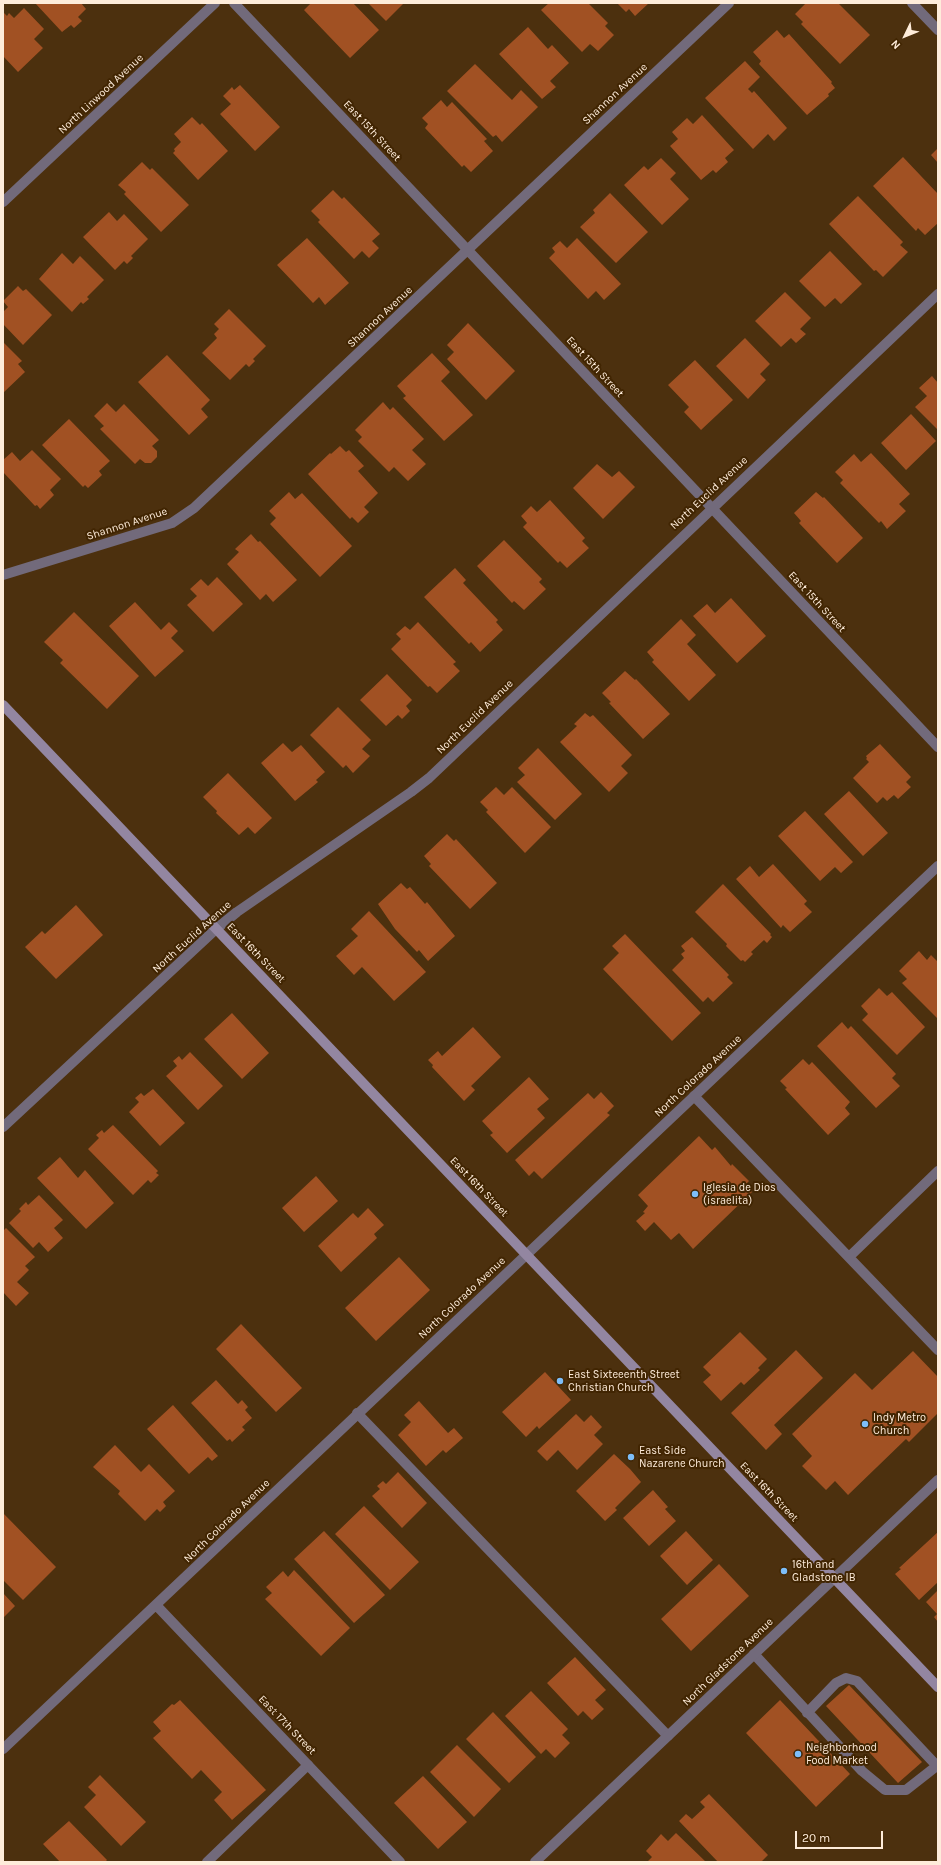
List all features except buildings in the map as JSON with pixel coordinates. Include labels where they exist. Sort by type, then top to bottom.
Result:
[{"type":"main road","name":"East 16th Street","points":[[3,705],[938,1687]]},
{"type":"street","name":"North Linwood Avenue","points":[[3,202],[215,3]]},
{"type":"street","name":"East 15th Street","points":[[234,3],[938,747]]},
{"type":"street","name":"Shannon Avenue","points":[[3,575],[172,523],[194,508],[729,3]]},
{"type":"street","points":[[912,3],[938,30]]},
{"type":"street","name":"North Euclid Avenue","points":[[3,1127],[216,929],[237,912],[429,778],[938,294]]},
{"type":"street","name":"North Colorado Avenue","points":[[3,1748],[938,866]]},
{"type":"street","points":[[694,1096],[938,1350]]},
{"type":"street","points":[[849,1257],[938,1171]]},
{"type":"street","points":[[357,1413],[668,1736]]},
{"type":"street","name":"North Gladstone Avenue","points":[[535,1862],[938,1480]]},
{"type":"street","name":"East 17th Street","points":[[156,1605],[400,1862]]},
{"type":"street","points":[[754,1654],[807,1713],[862,1771],[885,1790],[906,1790],[938,1765],[857,1681],[846,1678],[836,1683],[807,1713]]},
{"type":"street","points":[[207,1862],[308,1765]]},
{"type":"place","name":"Iglesia de Dios (israelita)","points":[[695,1194]]},
{"type":"place","name":"East Sixteeenth Street Christian Church","points":[[560,1381]]},
{"type":"place","name":"Indy Metro Church","points":[[865,1424]]},
{"type":"place","name":"East Side Nazarene Church","points":[[631,1457]]},
{"type":"place","name":"16th and Gladstone IB","points":[[784,1571]]},
{"type":"place","name":"Neighborhood Food Market","points":[[798,1754]]}]
